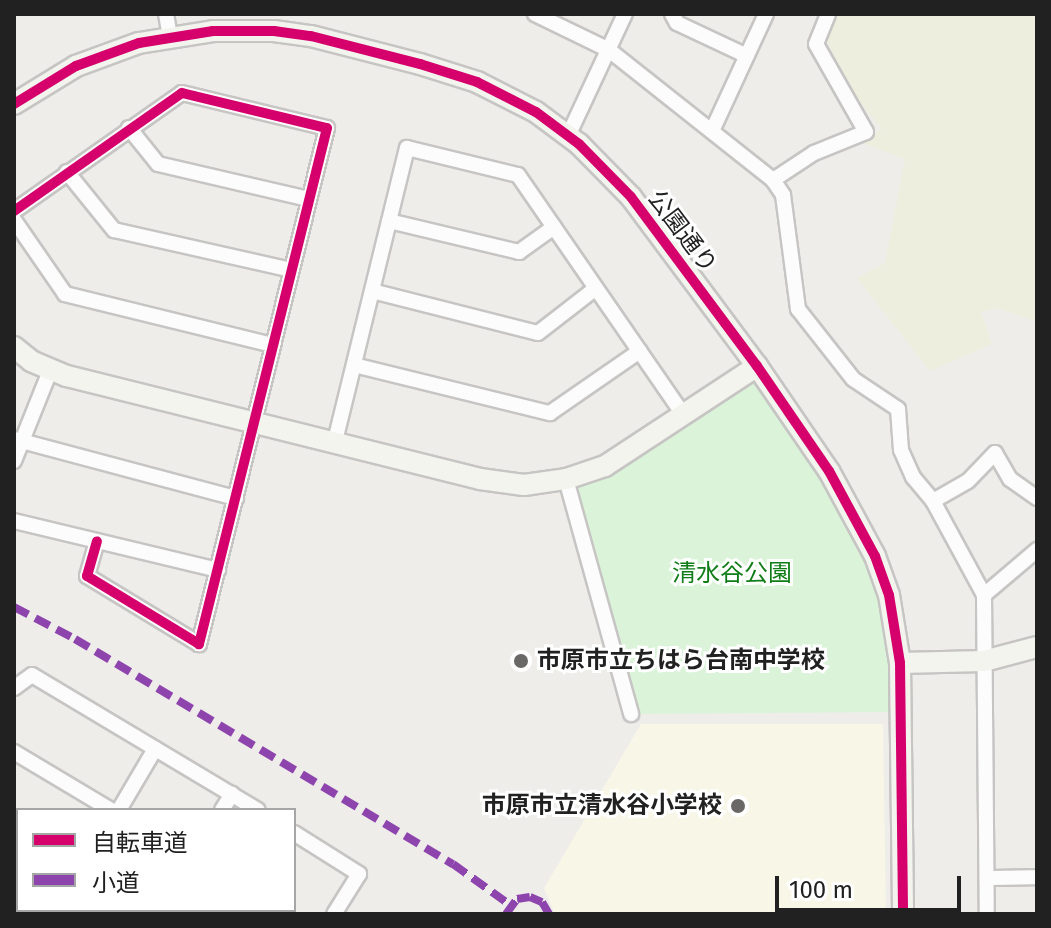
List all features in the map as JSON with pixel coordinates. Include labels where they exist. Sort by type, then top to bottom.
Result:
[{"type":"street","points":[[166,14],[170,36]]},
{"type":"street","points":[[535,14],[609,50],[773,180],[783,195],[798,309],[853,379],[898,409],[901,450],[913,477],[933,501],[984,595],[987,914]]},
{"type":"street","points":[[568,136],[625,14]]},
{"type":"street","points":[[672,14],[677,23],[747,56]]},
{"type":"street","points":[[712,131],[766,14]]},
{"type":"street","points":[[773,180],[814,153],[866,132],[816,44],[828,14]]},
{"type":"street","name":"公園通り","points":[[14,104],[76,66],[139,43],[213,31],[274,31],[311,36],[420,64],[507,96],[568,136],[631,197],[757,366],[829,471],[875,556],[889,595],[900,663],[903,914]]},
{"type":"street","points":[[14,211],[182,93],[327,128],[199,644],[87,576],[97,541]]},
{"type":"street","points":[[129,128],[158,164],[309,199]]},
{"type":"street","points":[[335,441],[407,148],[518,175],[683,414]]},
{"type":"street","points":[[67,172],[114,230],[291,270]]},
{"type":"street","points":[[14,220],[65,294],[272,345]]},
{"type":"street","points":[[389,221],[519,252],[554,227]]},
{"type":"street","points":[[372,291],[538,333],[596,288]]},
{"type":"street","points":[[14,347],[50,371],[505,484],[566,479],[605,466],[757,366]]},
{"type":"street","points":[[354,365],[550,413],[640,351]]},
{"type":"street","points":[[14,461],[18,441],[50,371]]},
{"type":"street","points":[[18,441],[236,498]]},
{"type":"street","points":[[933,501],[968,481],[995,453],[1010,479],[1037,498]]},
{"type":"street","points":[[566,479],[631,714]]},
{"type":"street","points":[[14,521],[218,570]]},
{"type":"street","points":[[984,595],[1037,550]]},
{"type":"street","points":[[900,663],[984,661],[1037,647]]},
{"type":"street","points":[[14,688],[32,675],[255,808]]},
{"type":"street","points":[[120,808],[155,749]]},
{"type":"street","points":[[14,752],[108,808]]},
{"type":"street","points":[[223,808],[232,794]]},
{"type":"street","points":[[296,834],[359,874],[334,914]]},
{"type":"street","points":[[987,878],[1037,877]]},
{"type":"shaded area","name":"市原市立清水谷小学校","points":[[641,724],[883,724],[886,914],[555,914],[544,888]]},
{"type":"green space","points":[[834,14],[1037,14],[1037,322],[998,308],[981,312],[992,344],[930,371],[857,278],[885,263],[905,159],[858,141],[882,129],[847,87],[825,36]]},
{"type":"green space","name":"清水谷公園","points":[[757,366],[875,556],[901,712],[631,714],[566,479]]},
{"type":"marked path","points":[[14,607],[75,639],[453,864],[510,905]]},
{"type":"marked path","points":[[506,914],[517,899],[530,897],[542,902],[549,914]]},
{"type":"cycle path","points":[[14,104],[76,66],[139,43],[213,31],[274,31],[311,36],[477,82],[536,112],[579,144],[631,197],[757,366],[829,471],[875,556],[889,595],[900,663],[903,914]]},
{"type":"cycle path","points":[[14,211],[182,93],[327,128],[199,644],[87,576],[97,541]]},
{"type":"place","name":"市原市立ちはら台南中学校","points":[[521,661]]},
{"type":"place","name":"市原市立清水谷小学校","points":[[738,806]]}]
